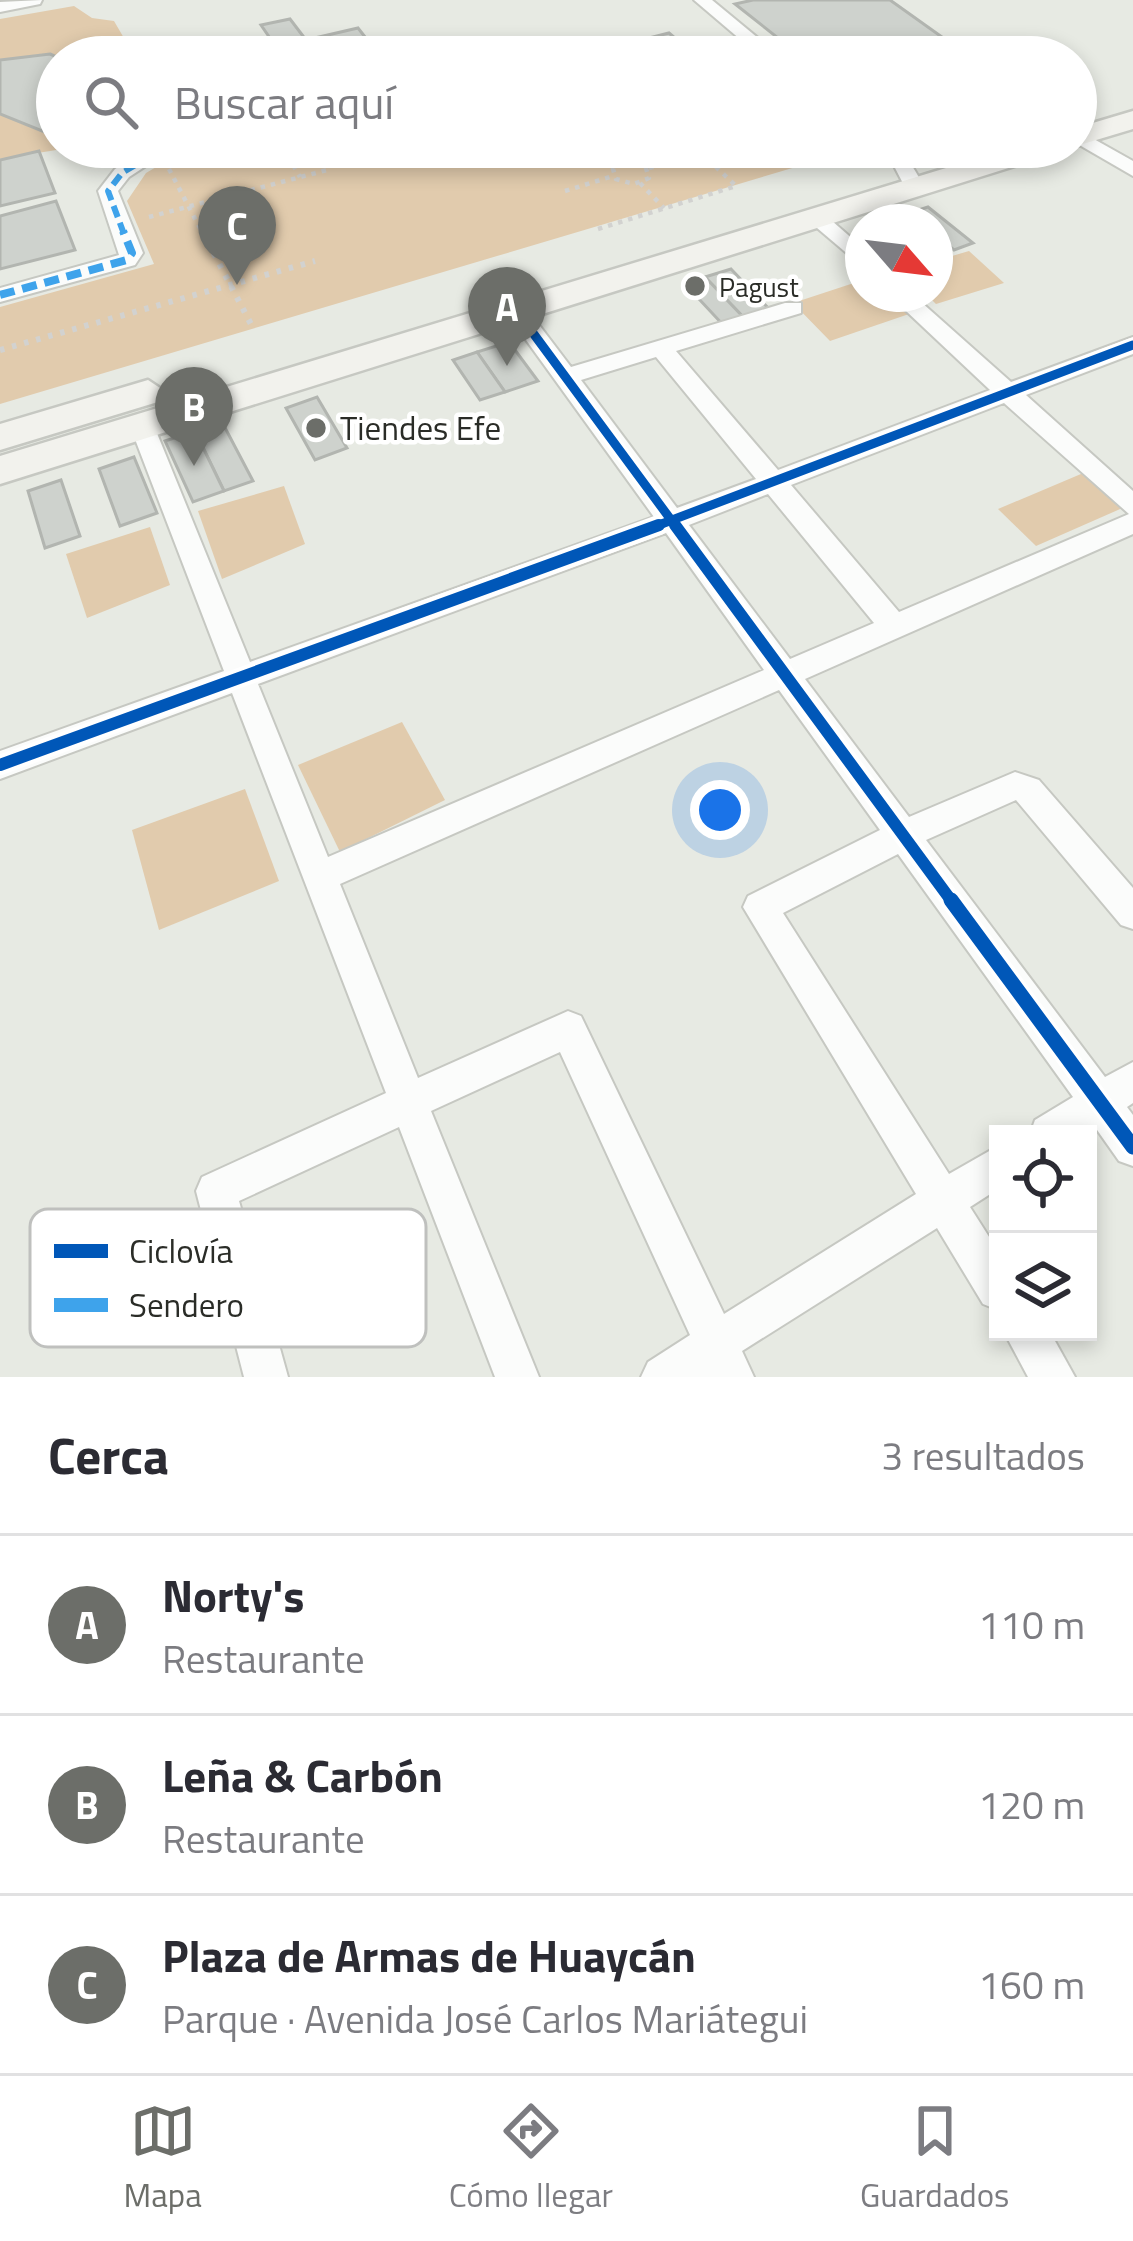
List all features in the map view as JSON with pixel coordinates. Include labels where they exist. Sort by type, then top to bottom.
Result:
[{"type":"main road","points":[[1097,117],[1133,94]]},
{"type":"main road","points":[[1097,128],[1133,120]]},
{"type":"main road","points":[[0,437],[892,168]]},
{"type":"main road","points":[[0,470],[817,218],[896,168]]},
{"type":"street","points":[[0,7],[34,0]]},
{"type":"street","points":[[702,0],[746,36]]},
{"type":"street","points":[[1097,149],[1133,170]]},
{"type":"street","points":[[0,295],[127,260],[132,253],[108,191],[122,173],[136,168]]},
{"type":"street","points":[[817,218],[845,244]]},
{"type":"street","points":[[565,377],[793,308]]},
{"type":"street","points":[[516,310],[1133,1148]]},
{"type":"street","points":[[919,312],[1133,506]]},
{"type":"street","points":[[0,764],[671,521],[1133,345]]},
{"type":"street","points":[[661,348],[896,629]]},
{"type":"street","points":[[142,426],[517,1377]]},
{"type":"street","points":[[320,877],[787,678],[1133,523]]},
{"type":"street","points":[[989,1274],[760,907],[903,835],[1022,788],[1133,913]]},
{"type":"street","points":[[221,1209],[216,1191],[568,1029],[724,1360]]},
{"type":"street","points":[[1063,1125],[1133,1081]]},
{"type":"street","points":[[663,1377],[724,1360],[989,1172]]},
{"type":"street","points":[[1031,1341],[1053,1377]]},
{"type":"street","points":[[258,1347],[266,1377]]},
{"type":"path","points":[[172,168],[253,328]]},
{"type":"path","points":[[295,168],[300,177]]},
{"type":"path","points":[[613,176],[615,168]]},
{"type":"path","points":[[640,183],[649,178],[649,168]]},
{"type":"path","points":[[598,229],[736,186],[717,168]]},
{"type":"path","points":[[136,221],[326,170]]},
{"type":"path","points":[[565,191],[613,176],[640,183],[664,208]]},
{"type":"path","points":[[0,350],[315,261]]},
{"type":"shaded area","points":[[74,6],[92,18],[114,21],[123,36],[36,36],[36,153],[0,159],[0,19]]},
{"type":"shaded area","points":[[154,168],[793,168],[0,404],[0,307],[154,264],[127,201]]},
{"type":"shaded area","points":[[969,251],[1004,283],[953,299],[953,256]]},
{"type":"shaded area","points":[[845,286],[845,312],[909,314],[830,341],[793,303]]},
{"type":"shaded area","points":[[1088,471],[1127,506],[1036,546],[998,509]]},
{"type":"shaded area","points":[[284,486],[305,544],[222,579],[198,511]]},
{"type":"shaded area","points":[[150,527],[170,585],[87,618],[66,554]]},
{"type":"shaded area","points":[[402,722],[445,800],[340,852],[298,765]]},
{"type":"shaded area","points":[[245,789],[279,881],[159,930],[132,830]]},
{"type":"building","points":[[890,0],[941,36],[775,36],[735,4]]},
{"type":"building","points":[[290,19],[303,36],[269,36],[261,25]]},
{"type":"building","points":[[358,28],[364,36],[323,36]]},
{"type":"building","points":[[36,56],[36,129],[0,114],[0,60]]},
{"type":"building","points":[[36,152],[36,168],[45,168],[55,193],[0,206],[0,160]]},
{"type":"building","points":[[56,201],[75,250],[0,269],[0,216]]},
{"type":"building","points":[[953,227],[973,243],[953,249]]},
{"type":"building","points":[[731,269],[772,312],[746,320],[705,277]]},
{"type":"building","points":[[705,277],[746,320],[726,328],[685,284]]},
{"type":"building","points":[[509,342],[538,381],[505,392],[477,352]]},
{"type":"building","points":[[477,352],[505,392],[480,400],[453,360]]},
{"type":"building","name":"Tiendes Efe","points":[[317,397],[347,448],[315,460],[286,408]]},
{"type":"building","points":[[222,422],[253,481],[224,491],[195,431]]},
{"type":"building","points":[[195,431],[224,491],[193,502],[165,441]]},
{"type":"building","points":[[134,457],[157,513],[120,526],[99,469]]},
{"type":"building","points":[[61,480],[80,536],[45,548],[28,491]]},
{"type":"marked path","points":[[0,295],[127,260],[132,253],[108,191],[130,168]]},
{"type":"cycle path","points":[[516,310],[1133,1147]]},
{"type":"cycle path","points":[[0,765],[671,521],[1133,345]]},
{"type":"place","name":"Plaza de Armas de Huaycán","points":[[237,285]]},
{"type":"place","name":"Pagust","points":[[695,286]]},
{"type":"place","name":"Norty's","points":[[507,366]]},
{"type":"place","name":"Tiendes Efe","points":[[316,428]]},
{"type":"place","name":"Leña & Carbón","points":[[194,466]]}]
